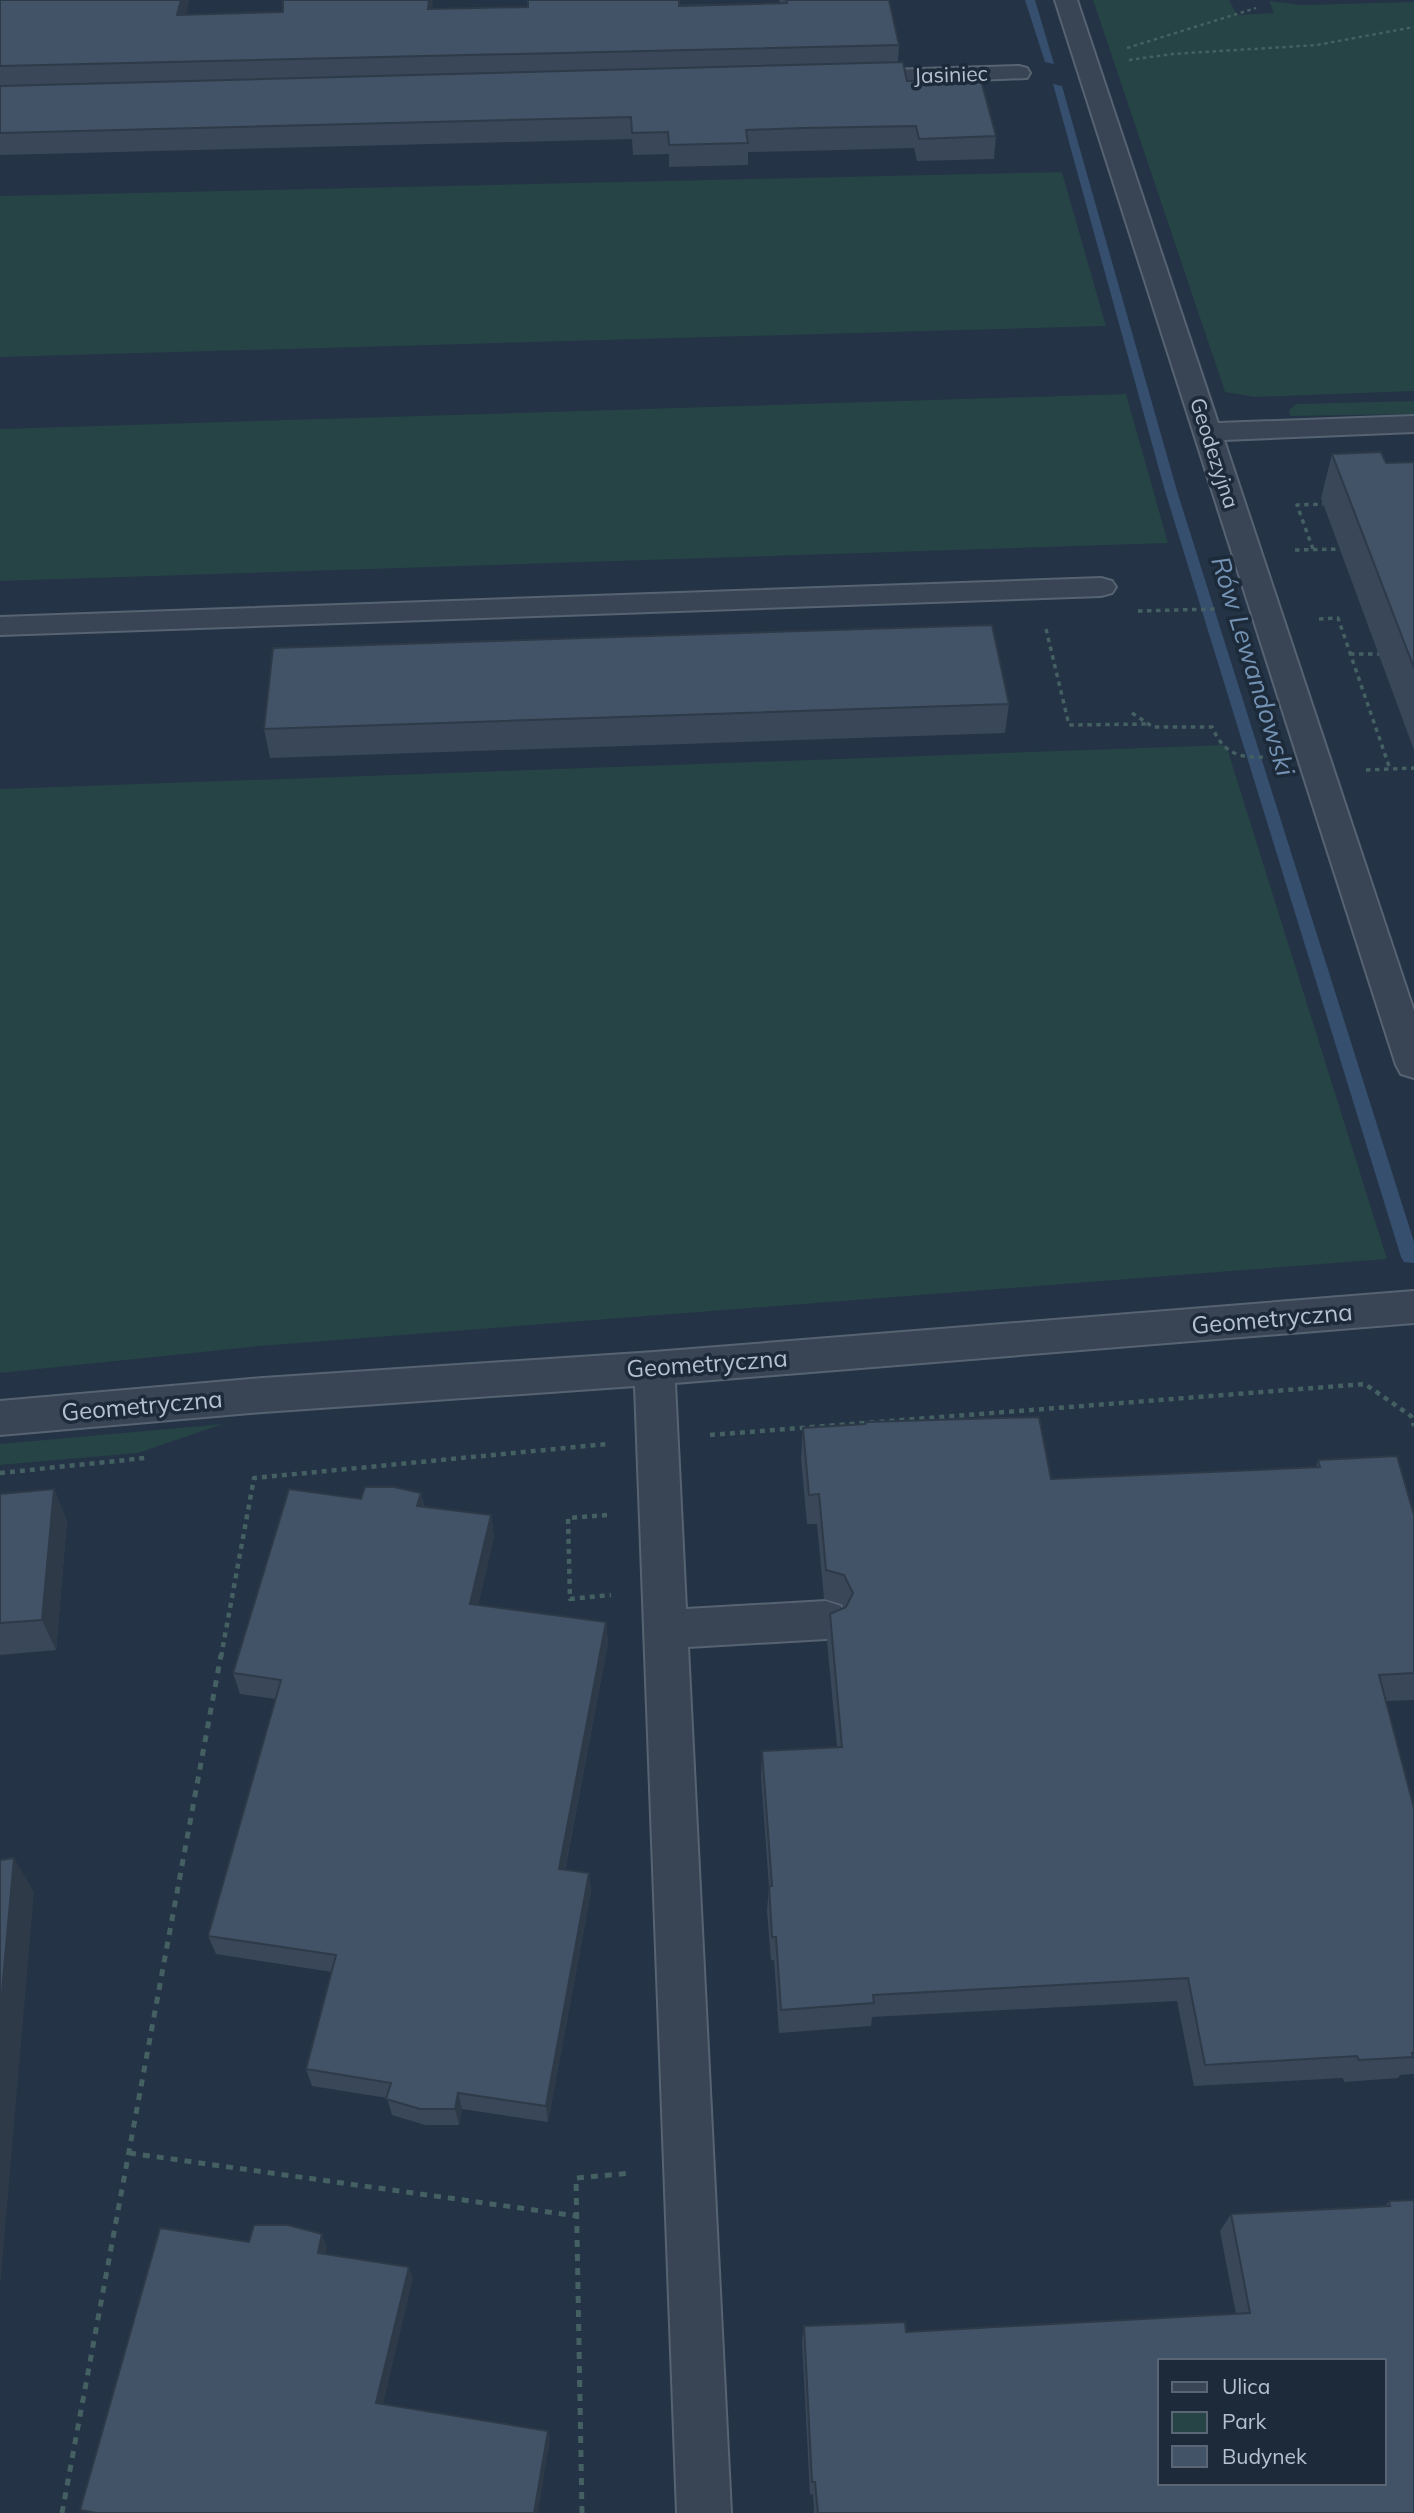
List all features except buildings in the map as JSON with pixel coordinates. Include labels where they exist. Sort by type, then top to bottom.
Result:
[{"type":"street","name":"Geodezyjna","points":[[1066,0],[1414,1065]]},
{"type":"street","name":"Jasiniec","points":[[837,78],[1020,73]]},
{"type":"street","points":[[1207,432],[1414,424]]},
{"type":"street","points":[[0,626],[1101,587]]},
{"type":"street","name":"Geometryczna","points":[[0,1418],[263,1395],[654,1368],[1414,1307]]},
{"type":"street","points":[[654,1368],[704,2513]]},
{"type":"street","points":[[665,1629],[826,1620]]},
{"type":"path","points":[[1116,52],[1256,8]]},
{"type":"path","points":[[1121,62],[1172,54],[1317,45],[1414,27]]},
{"type":"path","points":[[1312,550],[1297,505],[1323,504]]},
{"type":"path","points":[[1305,550],[1350,549]]},
{"type":"path","points":[[1135,611],[1191,609]]},
{"type":"path","points":[[1329,618],[1338,618],[1390,769]]},
{"type":"path","points":[[1046,626],[1069,725],[1148,724]]},
{"type":"path","points":[[1350,654],[1393,654]]},
{"type":"path","points":[[1132,713],[1153,727],[1212,727],[1226,752],[1239,758],[1312,753]]},
{"type":"path","points":[[1383,769],[1414,768]]},
{"type":"path","points":[[657,1439],[1365,1384],[1411,1416],[1414,1426]]},
{"type":"path","points":[[62,2513],[254,1478],[609,1444],[610,1456]]},
{"type":"path","points":[[0,1473],[135,1461]]},
{"type":"path","points":[[612,1609],[612,1595],[570,1600],[568,1518],[614,1514]]},
{"type":"path","points":[[129,2153],[577,2216]]},
{"type":"path","points":[[582,2513],[576,2179],[636,2173],[635,2159]]},
{"type":"green space","points":[[1093,0],[1229,0],[1237,15],[1274,13],[1269,1],[1302,5],[1414,2],[1414,391],[1255,397],[1225,392]]},
{"type":"green space","points":[[1062,172],[1106,326],[0,357],[0,196]]},
{"type":"green space","points":[[1126,394],[1168,543],[0,581],[0,429]]},
{"type":"green space","points":[[1414,401],[1414,414],[1290,416],[1289,410],[1296,404]]},
{"type":"green space","points":[[1226,745],[1387,1259],[260,1346],[0,1373],[0,789]]},
{"type":"green space","points":[[223,1424],[138,1453],[0,1465],[0,1444]]},
{"type":"waterway","name":"Rów Lewandowski","points":[[1030,0],[1050,62]]},
{"type":"waterway","name":"Rów Lewandowski","points":[[1057,86],[1171,491],[1410,1257]]}]
